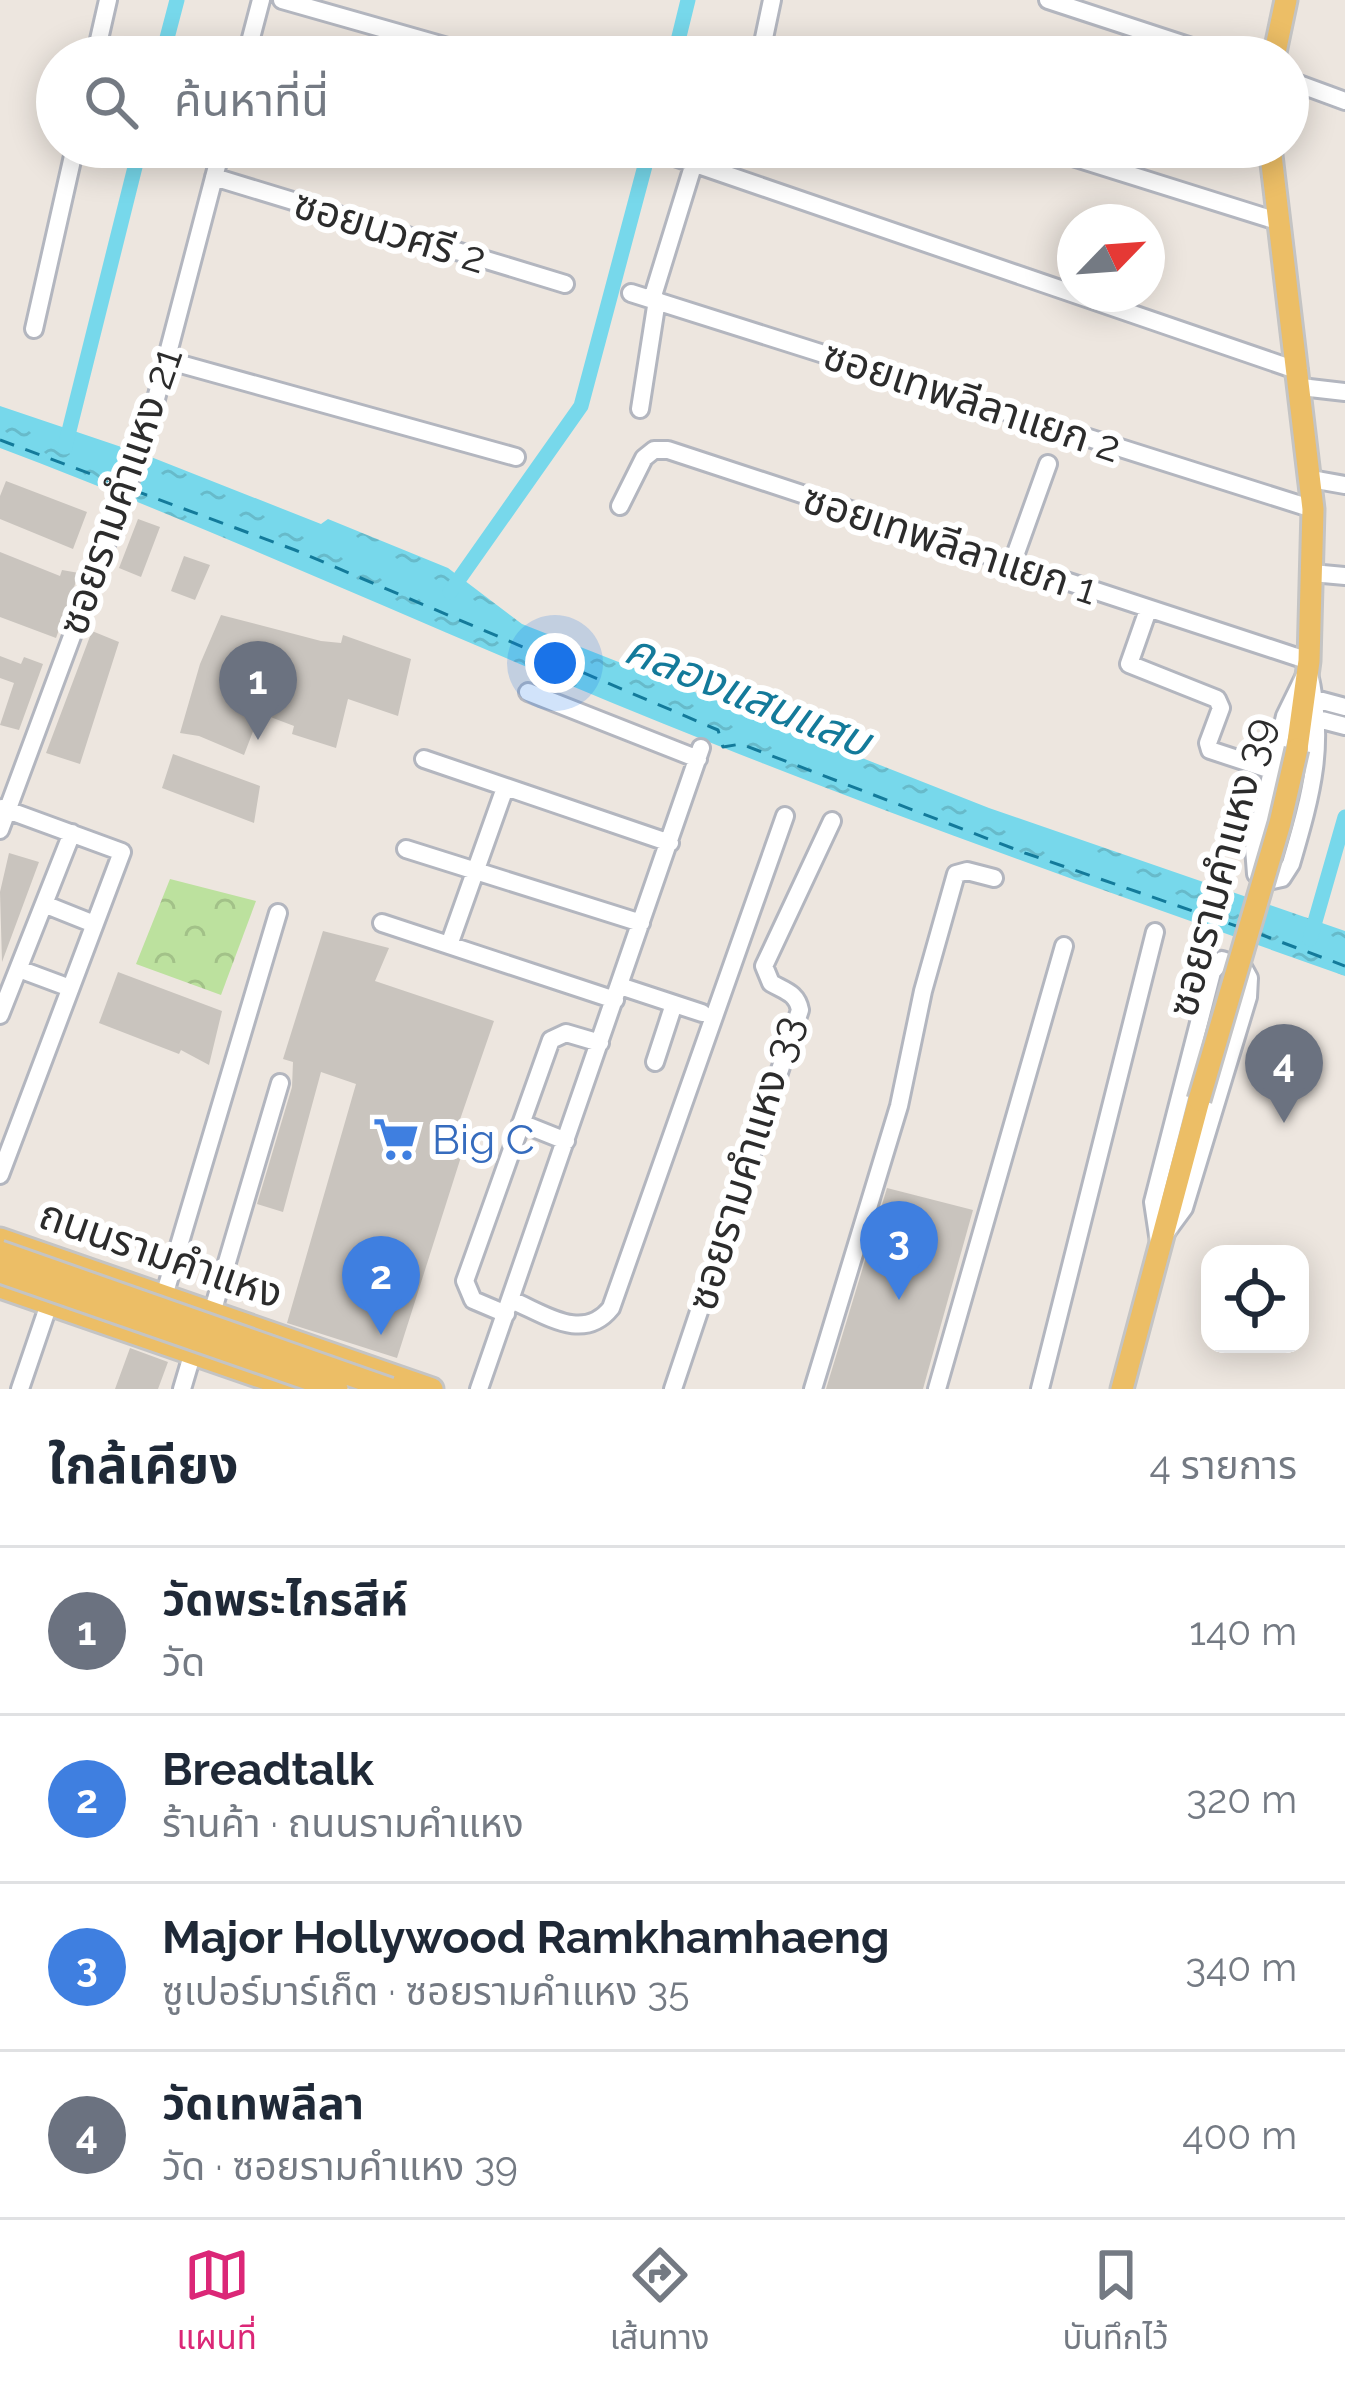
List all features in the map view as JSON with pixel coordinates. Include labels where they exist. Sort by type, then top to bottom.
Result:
[{"type":"main road","points":[[1278,36],[1286,0]]},
{"type":"main road","name":"ซอยรามคำแหง 39","points":[[1122,1389],[1159,1242],[1280,824],[1297,749],[1308,665],[1311,479],[1273,168]]},
{"type":"main road","name":"ถนนรามคำแหง","points":[[0,1239],[212,1313],[388,1384]]},
{"type":"main road","name":"ถนนรามคำแหง","points":[[0,1252],[388,1384],[432,1389]]},
{"type":"main road","name":"ถนนรามคำแหง","points":[[0,1272],[337,1389]]},
{"type":"main road","points":[[90,1318],[104,1275]]},
{"type":"main road","name":"ถนนรามคำแหง","points":[[0,1286],[296,1389]]},
{"type":"street","points":[[100,36],[108,0]]},
{"type":"street","points":[[252,36],[261,0]]},
{"type":"street","points":[[282,0],[409,36]]},
{"type":"street","points":[[763,36],[772,0]]},
{"type":"street","points":[[1048,0],[1158,36]]},
{"type":"street","points":[[1309,87],[1345,100]]},
{"type":"street","points":[[34,329],[70,168]]},
{"type":"street","name":"ซอยรามคำแหง 21","points":[[0,830],[146,436],[216,168]]},
{"type":"street","points":[[640,409],[655,299],[693,168]]},
{"type":"street","points":[[708,168],[1345,392]]},
{"type":"street","points":[[1107,168],[1280,223]]},
{"type":"street","name":"ซอยนวศรี 2","points":[[214,177],[565,284]]},
{"type":"street","name":"ซอยเทพลีลาแยก 2","points":[[632,293],[1312,509]]},
{"type":"street","points":[[166,360],[516,457]]},
{"type":"street","name":"ซอยเทพลีลาแยก 1","points":[[620,506],[644,458],[654,450],[668,450],[1308,665]]},
{"type":"street","points":[[1012,564],[1048,464]]},
{"type":"street","points":[[1311,479],[1345,485]]},
{"type":"street","points":[[1312,573],[1345,576]]},
{"type":"street","points":[[1148,610],[1129,664],[1217,699],[1221,708],[1210,749],[1274,771]]},
{"type":"street","points":[[1308,665],[1318,719],[1317,761],[1292,864],[1282,878],[1268,881],[1256,874],[1252,857],[1289,703],[1308,665]]},
{"type":"street","points":[[479,1389],[700,754],[528,692]]},
{"type":"street","points":[[1315,699],[1345,707]]},
{"type":"street","points":[[1318,719],[1345,726]]},
{"type":"street","points":[[424,759],[670,843]]},
{"type":"street","points":[[448,945],[505,788]]},
{"type":"street","points":[[0,1175],[122,852],[4,809]]},
{"type":"street","points":[[600,1043],[566,1033],[551,1040],[465,1281],[473,1300],[579,1328],[593,1326],[611,1308],[785,816]]},
{"type":"street","name":"ซอยรามคำแหง 33","points":[[674,1389],[800,1010],[799,1000],[771,983],[764,966],[832,820]]},
{"type":"street","points":[[0,1015],[72,833]]},
{"type":"street","points":[[406,849],[641,922]]},
{"type":"street","points":[[813,1389],[898,1106],[922,991],[956,874],[967,871],[994,878]]},
{"type":"street","points":[[44,904],[94,923]]},
{"type":"street","points":[[164,1296],[278,913]]},
{"type":"street","points":[[382,923],[617,993],[702,1013]]},
{"type":"street","points":[[1040,1389],[1155,932]]},
{"type":"street","points":[[938,1389],[1064,946]]},
{"type":"street","name":"ซอยรามคำแหง 39","points":[[1227,960],[1243,967],[1249,978],[1248,998],[1184,1208],[1159,1242],[1153,1202],[1217,963],[1227,960]]},
{"type":"street","points":[[19,969],[70,988]]},
{"type":"street","points":[[655,1062],[674,1004]]},
{"type":"street","points":[[212,1313],[280,1083]]},
{"type":"street","points":[[521,1123],[566,1141]]},
{"type":"street","points":[[20,1389],[49,1304]]},
{"type":"street","points":[[182,1389],[193,1352]]},
{"type":"green space","points":[[170,879],[256,901],[221,995],[136,964]]},
{"type":"water","points":[[0,406],[151,457],[321,524],[328,519],[448,568],[522,624],[989,808],[1345,931],[1345,976],[792,775],[0,448]]},
{"type":"building","points":[[6,481],[87,512],[73,549],[0,519]]},
{"type":"building","points":[[138,519],[160,527],[141,577],[119,568]]},
{"type":"building","points":[[0,552],[60,576],[62,570],[79,573],[56,638],[0,617]]},
{"type":"building","points":[[184,556],[210,565],[195,600],[171,591]]},
{"type":"building","points":[[221,615],[321,641],[341,643],[343,635],[411,659],[398,716],[348,699],[336,748],[292,734],[294,726],[260,713],[244,755],[180,733],[200,664]]},
{"type":"building","points":[[92,631],[119,642],[80,764],[46,753]]},
{"type":"building","points":[[0,656],[21,664],[24,657],[43,664],[19,730],[0,725],[14,683],[0,678]]},
{"type":"building","points":[[173,754],[260,786],[254,823],[162,788]]},
{"type":"building","points":[[9,853],[39,862],[2,962],[0,892]]},
{"type":"building","points":[[323,931],[389,948],[375,981],[494,1021],[455,1134],[467,1138],[397,1358],[287,1323],[356,1084],[321,1072],[283,1212],[257,1204],[292,1087],[293,1062],[283,1059]]},
{"type":"building","points":[[118,972],[222,1011],[209,1065],[181,1050],[179,1054],[99,1023]]},
{"type":"building","points":[[887,1188],[973,1210],[923,1389],[826,1389]]},
{"type":"building","points":[[130,1348],[168,1362],[158,1389],[115,1389]]},
{"type":"waterway","points":[[168,36],[177,0]]},
{"type":"waterway","points":[[679,36],[688,0]]},
{"type":"waterway","points":[[65,447],[135,168]]},
{"type":"waterway","points":[[450,592],[581,406],[644,168]]},
{"type":"waterway","points":[[1310,939],[1345,817]]},
{"type":"ferry route","points":[[0,440],[118,484]]},
{"type":"ferry route","points":[[133,490],[295,550],[718,730],[723,747],[741,744],[1025,853],[1242,928]]},
{"type":"ferry route","points":[[1257,933],[1345,966]]},
{"type":"place","name":"วัดพระไกรสีห์","points":[[258,740]]},
{"type":"place","name":"วัดเทพลีลา","points":[[1284,1123]]},
{"type":"place","name":"Big C","points":[[396,1139]]},
{"type":"place","name":"Major Hollywood Ramkhamhaeng","points":[[899,1300]]},
{"type":"place","name":"Breadtalk","points":[[381,1335]]},
{"type":"water label","name":"คลองแสนแสบ","points":[[748,695]]}]
